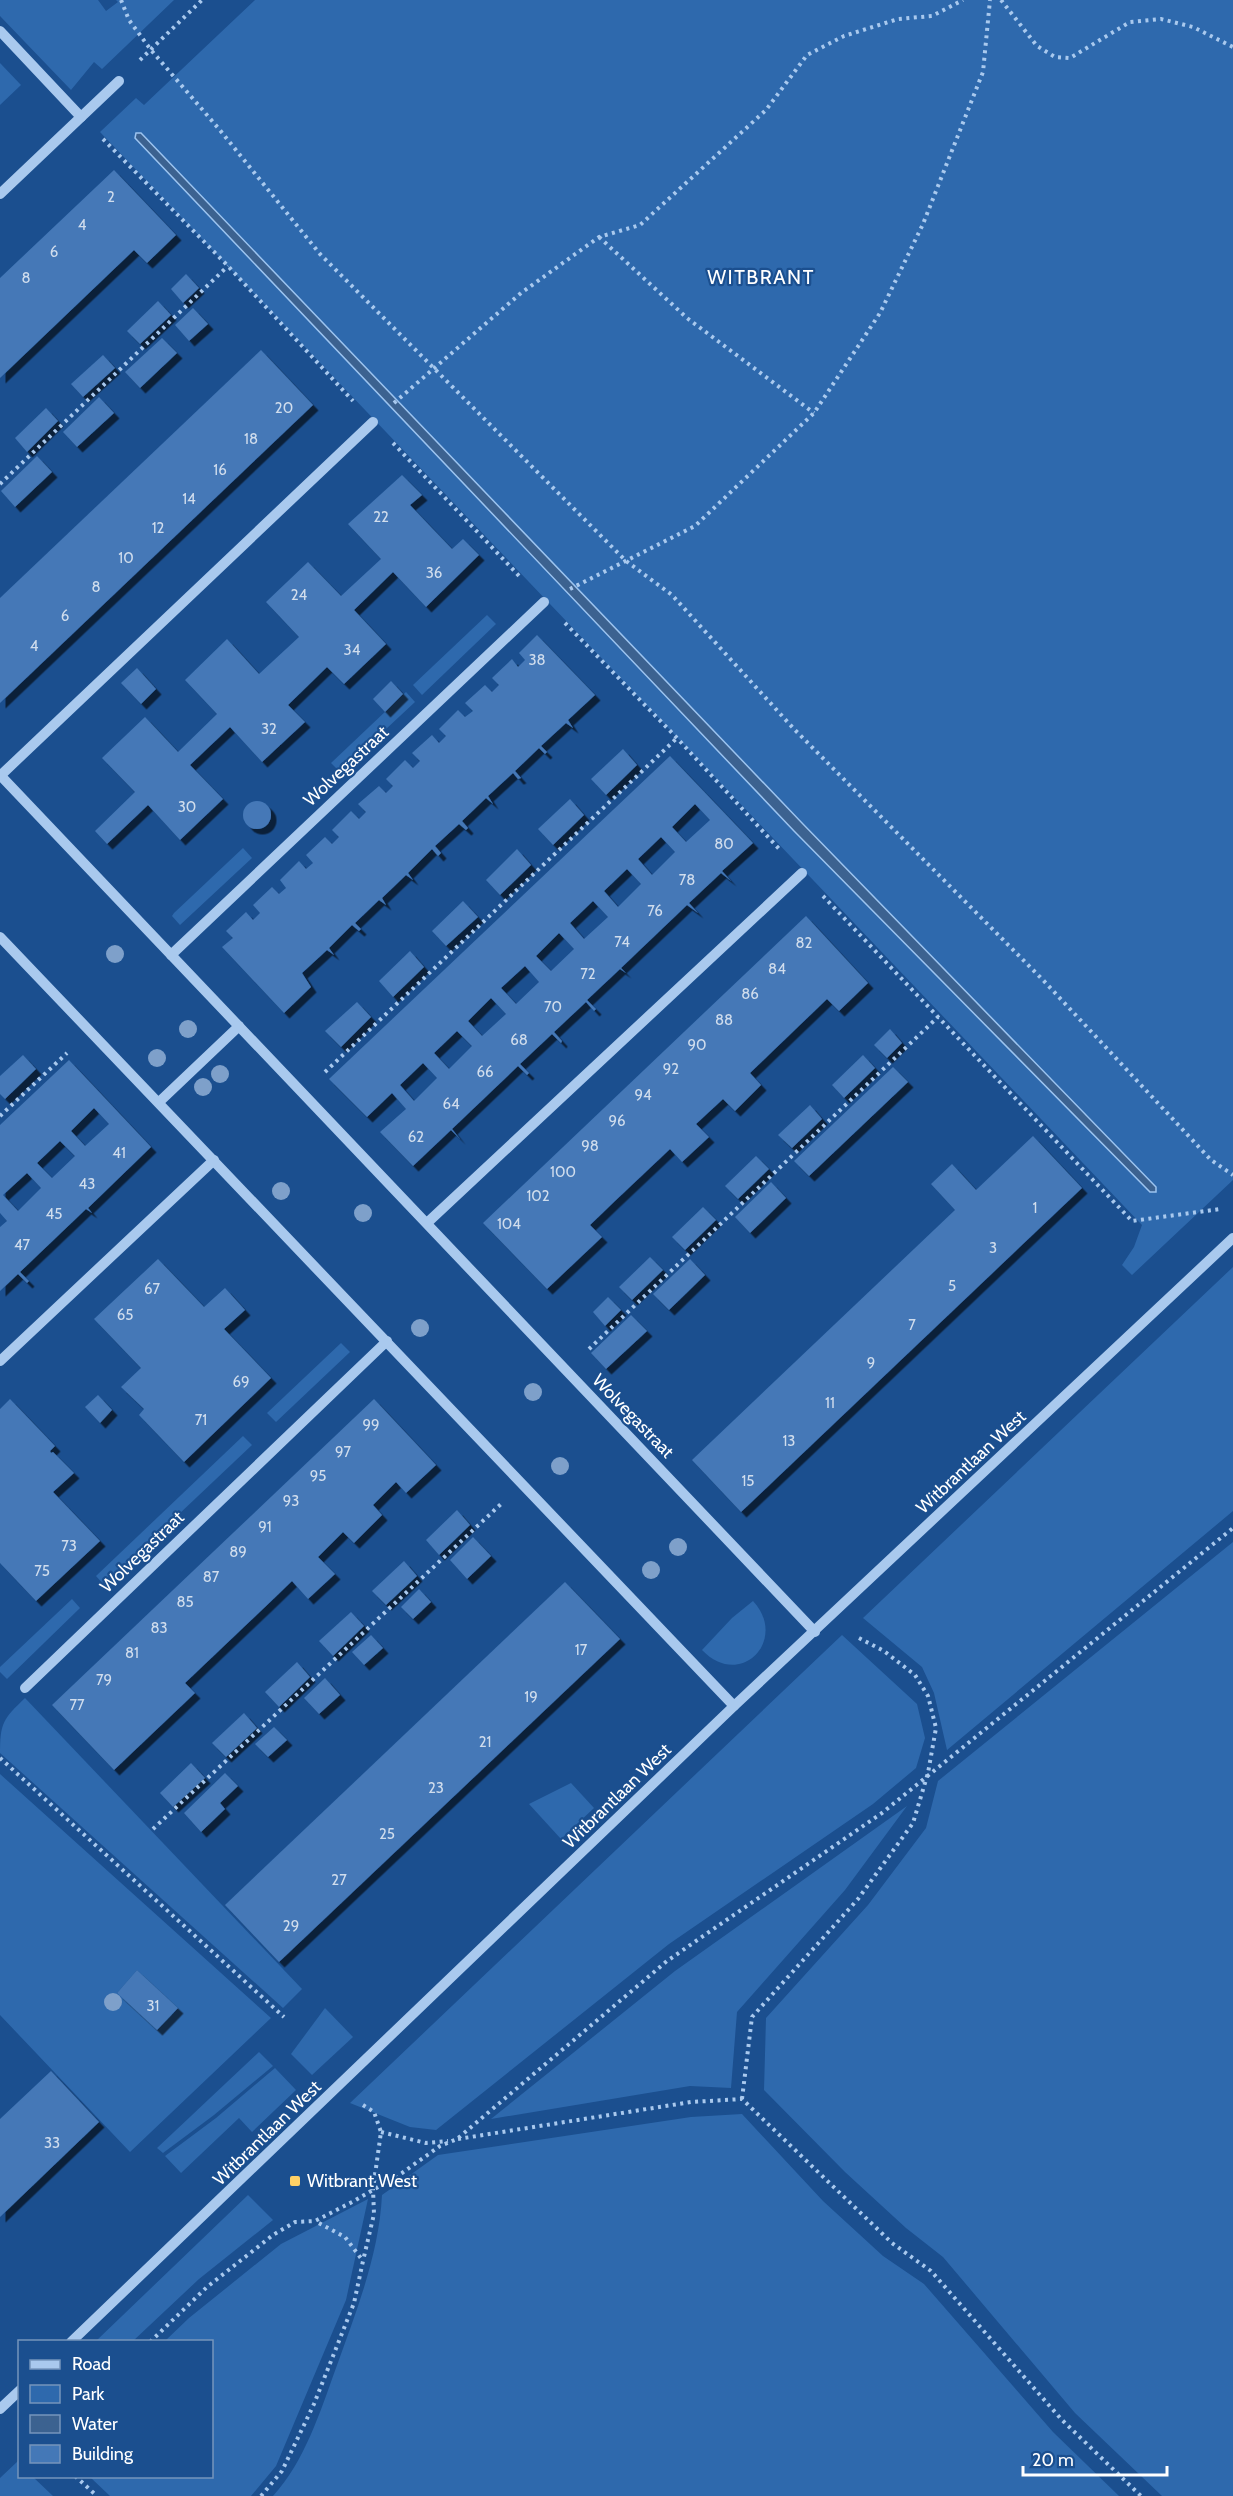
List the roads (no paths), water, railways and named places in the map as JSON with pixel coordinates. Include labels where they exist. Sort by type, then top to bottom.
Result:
[{"type":"street","points":[[0,31],[81,117]]},
{"type":"street","points":[[0,194],[119,81]]},
{"type":"street","name":"Wolvegastraat","points":[[373,422],[0,775],[815,1632]]},
{"type":"street","name":"Wolvegastraat","points":[[171,955],[544,602]]},
{"type":"street","points":[[426,1223],[802,873]]},
{"type":"street","points":[[0,937],[734,1706]]},
{"type":"street","points":[[159,1102],[239,1026]]},
{"type":"street","points":[[0,1361],[214,1160]]},
{"type":"street","name":"Witbrantlaan West","points":[[73,2340],[734,1706],[1233,1238]]},
{"type":"street","name":"Wolvegastraat","points":[[24,1688],[387,1341]]},
{"type":"street","points":[[0,2409],[18,2392]]},
{"type":"water","points":[[136,133],[141,133],[803,824],[1156,1187],[1156,1192],[1150,1192],[794,831],[135,138]]},
{"type":"place","name":"Witbrant West","points":[[295,2181]]},
{"type":"district","name":"WITBRANT","points":[[761,277]]}]
